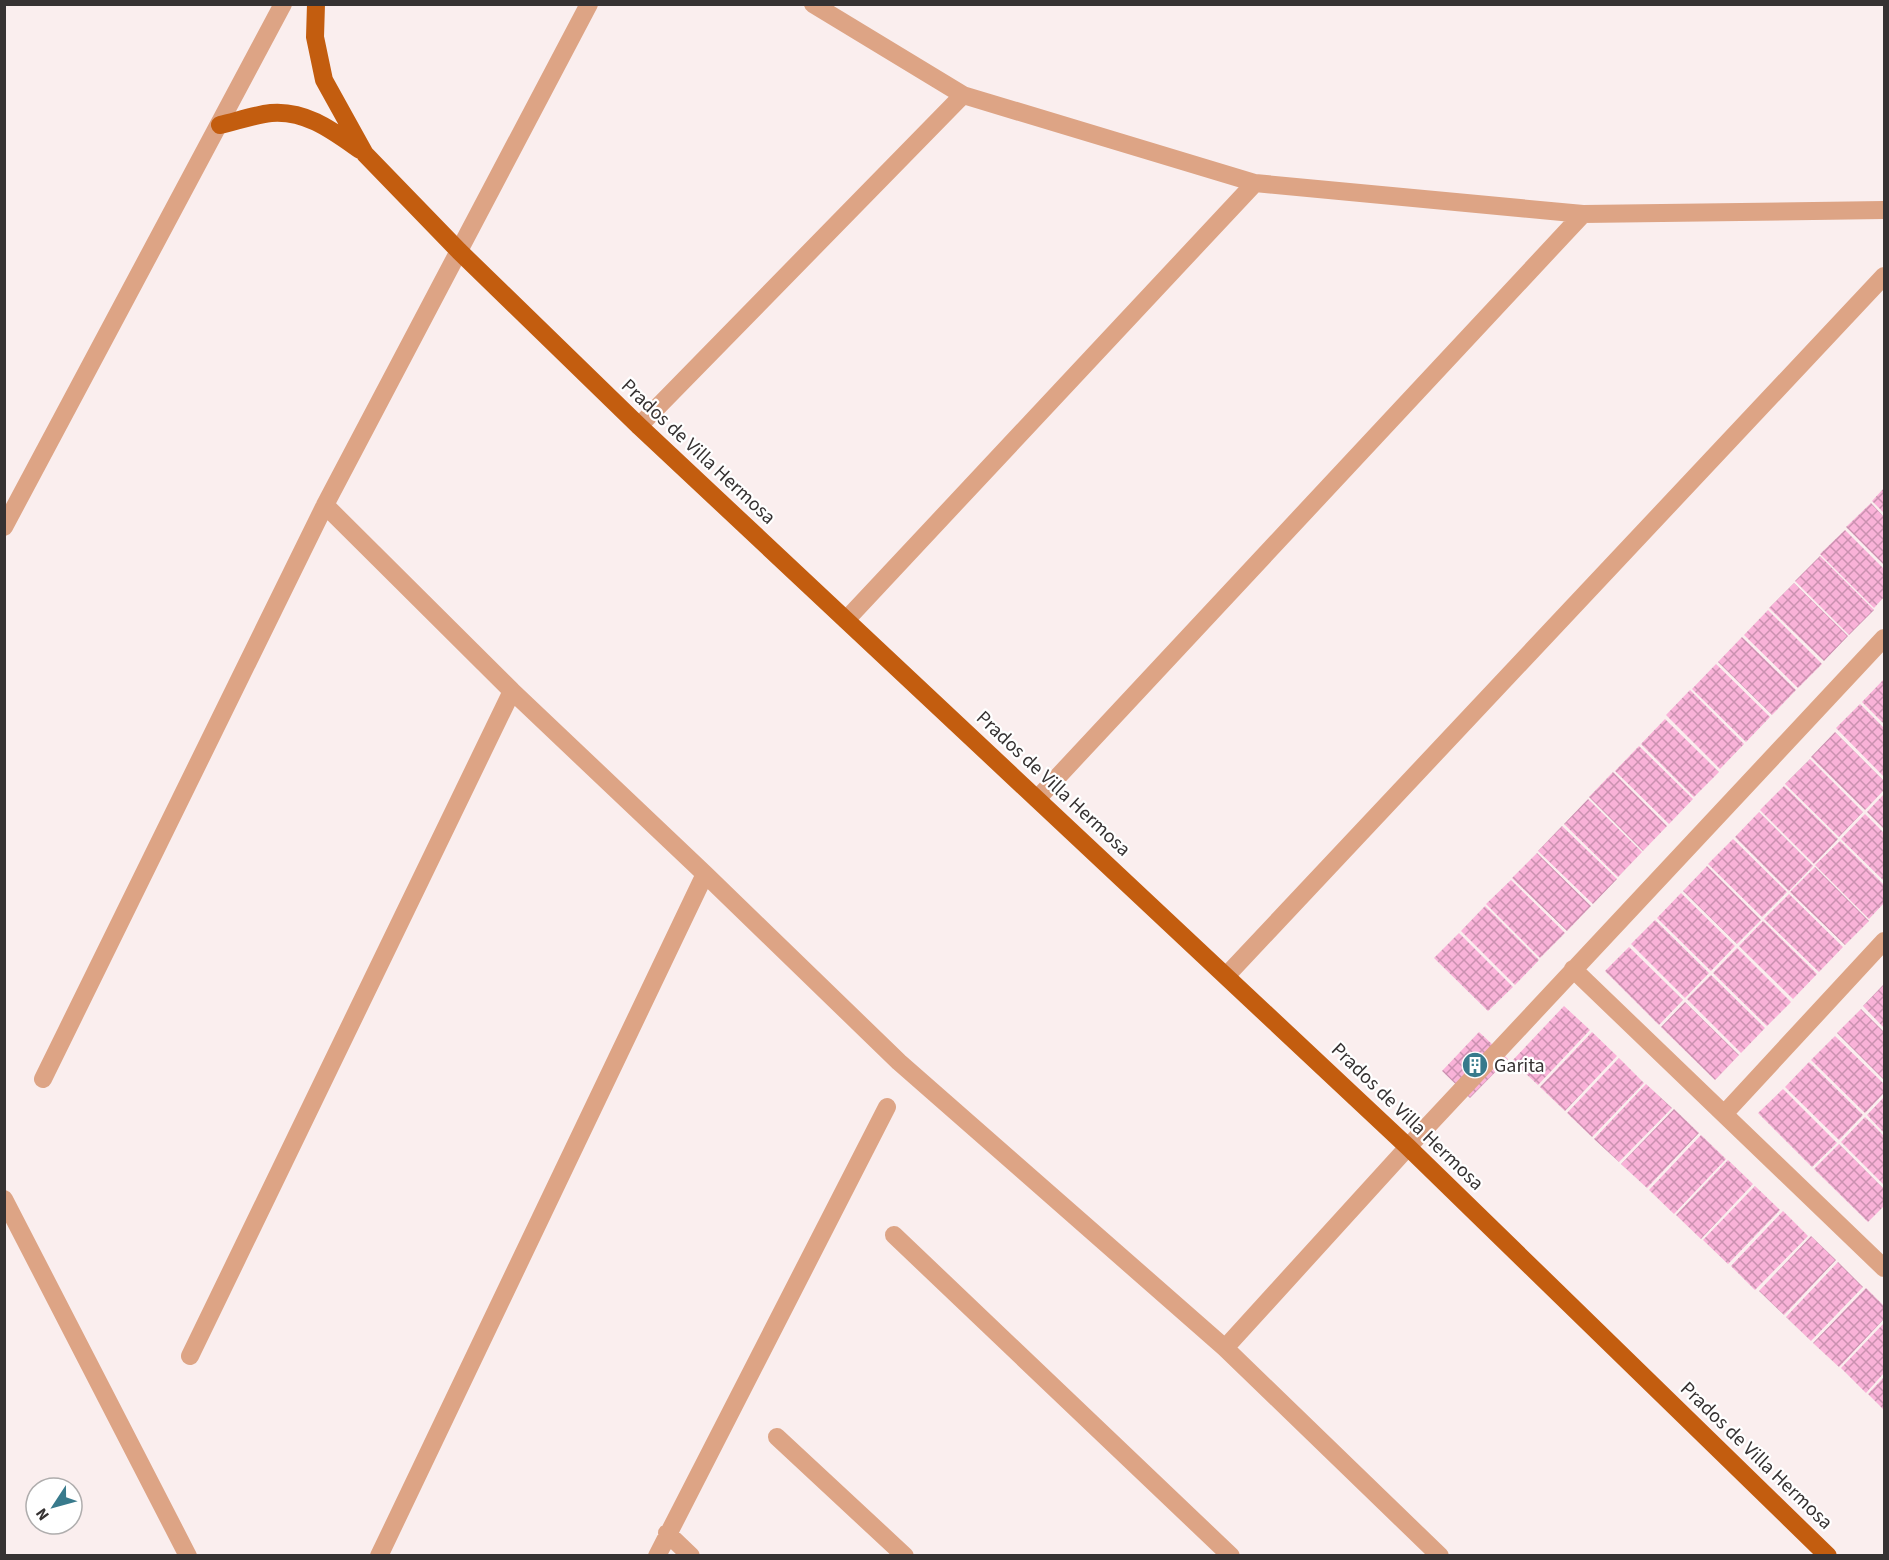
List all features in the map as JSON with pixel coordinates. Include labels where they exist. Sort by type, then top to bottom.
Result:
[{"type":"main road","name":"Prados de Villa Hermosa","points":[[316,4],[315,37],[324,80],[365,154],[459,251],[639,426],[1408,1147],[1828,1556]]},
{"type":"main road","points":[[220,125],[270,113],[304,116],[329,129],[365,154]]},
{"type":"street","points":[[4,527],[283,4]]},
{"type":"street","points":[[43,1079],[325,505],[589,4]]},
{"type":"street","points":[[813,4],[963,95],[1255,183],[1583,214],[1884,210]]},
{"type":"street","points":[[639,426],[963,95]]},
{"type":"street","points":[[846,620],[1255,183]]},
{"type":"street","points":[[1038,799],[1583,214]]},
{"type":"street","points":[[1227,975],[1884,276]]},
{"type":"street","points":[[325,505],[512,691],[899,1062],[1225,1348],[1440,1556]]},
{"type":"street","points":[[1225,1348],[1573,969],[1884,638]]},
{"type":"street","points":[[190,1356],[512,691]]},
{"type":"street","points":[[379,1556],[705,874]]},
{"type":"street","points":[[1724,1114],[1884,942]]},
{"type":"street","points":[[1573,969],[1724,1114],[1881,1259]]},
{"type":"street","points":[[657,1556],[887,1107]]},
{"type":"street","points":[[4,1199],[188,1556]]},
{"type":"street","points":[[894,1235],[1231,1556]]},
{"type":"street","points":[[777,1437],[905,1556]]},
{"type":"street","points":[[667,1533],[691,1556]]},
{"type":"building","points":[[1884,488],[1884,513],[1872,501]]},
{"type":"building","points":[[1871,503],[1884,517],[1884,565],[1846,527]]},
{"type":"building","points":[[1845,530],[1884,569],[1884,597],[1874,608],[1820,554]]},
{"type":"building","points":[[1820,556],[1874,610],[1849,635],[1795,581]]},
{"type":"building","points":[[1794,583],[1848,636],[1824,661],[1769,608]]},
{"type":"building","points":[[1768,610],[1822,664],[1798,688],[1744,635]]},
{"type":"building","points":[[1742,637],[1796,690],[1772,715],[1718,662]]},
{"type":"building","points":[[1716,664],[1770,717],[1746,742],[1692,689]]},
{"type":"building","points":[[1884,679],[1884,724],[1862,702]]},
{"type":"building","points":[[1690,690],[1744,744],[1720,769],[1666,715]]},
{"type":"building","points":[[1860,704],[1884,728],[1884,777],[1836,728]]},
{"type":"building","points":[[1665,719],[1719,772],[1694,797],[1641,744]]},
{"type":"building","points":[[1835,732],[1884,781],[1884,790],[1865,810],[1811,757]]},
{"type":"building","points":[[1639,746],[1693,799],[1669,824],[1615,771]]},
{"type":"building","points":[[1810,759],[1863,812],[1839,837],[1785,784]]},
{"type":"building","points":[[1613,772],[1667,826],[1643,851],[1589,797]]},
{"type":"building","points":[[1784,786],[1838,839],[1814,864],[1760,810]]},
{"type":"building","points":[[1884,794],[1884,829],[1867,812]]},
{"type":"building","points":[[1588,799],[1642,852],[1618,877],[1564,824]]},
{"type":"building","points":[[1759,812],[1813,866],[1789,891],[1735,837]]},
{"type":"building","points":[[1865,814],[1884,833],[1884,881],[1841,839]]},
{"type":"building","points":[[1562,826],[1617,879],[1593,904],[1538,851]]},
{"type":"building","points":[[1733,839],[1787,892],[1762,917],[1708,864]]},
{"type":"building","points":[[1840,841],[1884,885],[1884,903],[1869,919],[1815,865]]},
{"type":"building","points":[[1537,853],[1591,906],[1567,931],[1512,878]]},
{"type":"building","points":[[1707,866],[1761,920],[1737,944],[1683,891]]},
{"type":"building","points":[[1815,867],[1869,921],[1845,945],[1790,892]]},
{"type":"building","points":[[1511,880],[1565,933],[1540,958],[1486,904]]},
{"type":"building","points":[[1681,893],[1735,946],[1711,971],[1657,918]]},
{"type":"building","points":[[1789,894],[1843,947],[1819,972],[1764,919]]},
{"type":"building","points":[[1485,906],[1539,960],[1515,985],[1461,931]]},
{"type":"building","points":[[1655,920],[1709,973],[1685,998],[1631,944]]},
{"type":"building","points":[[1763,921],[1817,974],[1793,999],[1739,946]]},
{"type":"building","points":[[1459,933],[1513,987],[1488,1011],[1434,958]]},
{"type":"building","points":[[1629,947],[1683,1000],[1659,1025],[1605,971]]},
{"type":"building","points":[[1737,948],[1791,1002],[1767,1026],[1713,973]]},
{"type":"building","points":[[1711,975],[1765,1028],[1741,1053],[1687,999]]},
{"type":"building","points":[[1884,984],[1884,1028],[1863,1006]]},
{"type":"building","points":[[1685,1002],[1739,1055],[1715,1080],[1661,1027]]},
{"type":"building","points":[[1564,1006],[1590,1030],[1538,1085],[1512,1061]]},
{"type":"building","points":[[1861,1009],[1884,1032],[1884,1080],[1837,1033]]},
{"type":"building","name":"Garita","points":[[1479,1032],[1508,1059],[1470,1098],[1442,1071]]},
{"type":"building","points":[[1592,1032],[1617,1056],[1565,1111],[1540,1087]]},
{"type":"building","points":[[1835,1036],[1884,1084],[1884,1093],[1865,1113],[1811,1060]]},
{"type":"building","points":[[1619,1058],[1644,1083],[1592,1137],[1567,1113]]},
{"type":"building","points":[[1809,1062],[1863,1115],[1839,1140],[1785,1087]]},
{"type":"building","points":[[1646,1084],[1672,1108],[1619,1162],[1594,1139]]},
{"type":"building","points":[[1783,1089],[1837,1143],[1812,1167],[1758,1113]]},
{"type":"building","points":[[1884,1097],[1884,1133],[1867,1115]]},
{"type":"building","points":[[1674,1109],[1699,1133],[1647,1188],[1621,1164]]},
{"type":"building","points":[[1865,1117],[1884,1136],[1884,1185],[1841,1142]]},
{"type":"building","points":[[1701,1135],[1726,1159],[1674,1214],[1649,1190]]},
{"type":"building","points":[[1839,1144],[1884,1189],[1884,1206],[1868,1222],[1814,1169]]},
{"type":"building","points":[[1728,1160],[1753,1184],[1701,1239],[1676,1215]]},
{"type":"building","points":[[1755,1186],[1780,1210],[1728,1264],[1703,1240]]},
{"type":"building","points":[[1783,1211],[1808,1236],[1755,1290],[1731,1266]]},
{"type":"building","points":[[1811,1236],[1836,1260],[1784,1315],[1759,1291]]},
{"type":"building","points":[[1838,1262],[1863,1287],[1811,1341],[1786,1317]]},
{"type":"building","points":[[1866,1288],[1884,1306],[1884,1319],[1839,1367],[1813,1343]]},
{"type":"building","points":[[1884,1323],[1884,1373],[1866,1393],[1841,1368]]},
{"type":"building","points":[[1884,1377],[1884,1410],[1868,1394]]},
{"type":"place","name":"Garita","points":[[1475,1065]]}]
